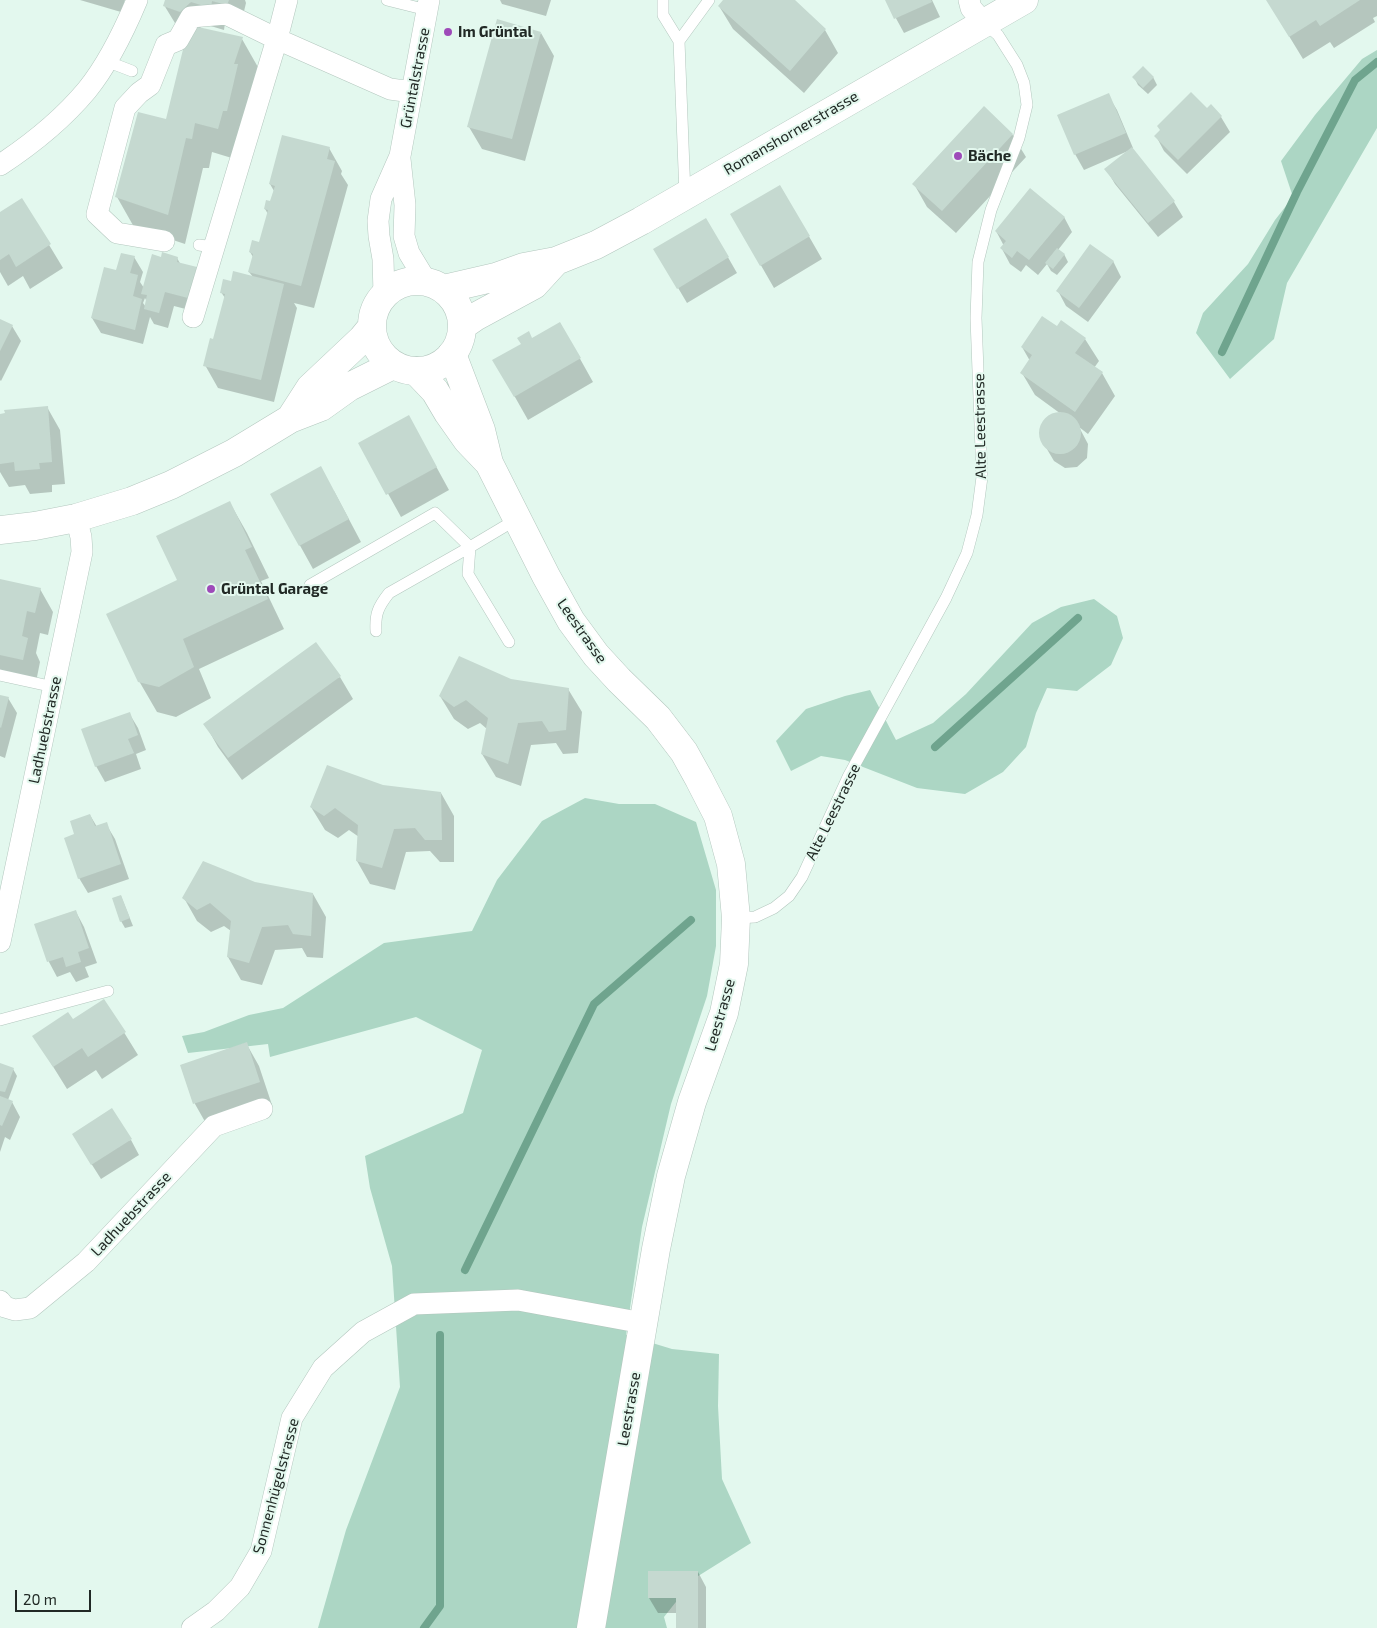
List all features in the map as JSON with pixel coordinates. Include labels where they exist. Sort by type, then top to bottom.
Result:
[{"type":"main road","name":"Romanshornerstrasse","points":[[435,285],[496,277],[524,267],[556,262],[596,245],[641,221],[1024,0]]},
{"type":"main road","name":"Romanshornerstrasse","points":[[462,326],[534,285],[556,262]]},
{"type":"main road","points":[[0,530],[35,526],[76,518],[132,501],[170,485],[234,453],[290,419],[321,407],[349,387],[405,368],[436,366],[445,361],[452,354],[459,341],[462,326],[460,312],[454,299],[435,285],[415,280],[403,282],[384,294],[376,304],[372,316],[371,328],[373,339],[378,349],[405,368]]},
{"type":"main road","points":[[290,419],[310,388],[362,340],[371,328]]},
{"type":"main road","name":"Leestrasse","points":[[452,354],[481,430],[489,463],[546,576],[571,621],[596,655],[658,718],[684,752],[718,816],[731,864],[736,918],[734,964],[724,1013],[692,1102],[671,1176],[643,1323],[591,1628]]},
{"type":"main road","name":"Leestrasse","points":[[405,368],[435,391],[466,440],[489,463]]},
{"type":"street","points":[[0,165],[26,148],[51,127],[87,90],[106,62],[137,0]]},
{"type":"street","points":[[193,317],[207,242],[277,39],[287,0]]},
{"type":"street","points":[[969,0],[971,8],[984,23]]},
{"type":"street","name":"Grüntalstrasse","points":[[384,294],[378,222],[381,199],[400,156],[428,5]]},
{"type":"street","points":[[164,241],[117,233],[97,214],[126,108],[139,93],[150,85],[166,45],[178,40],[191,17],[226,14],[277,39],[390,89],[412,92]]},
{"type":"street","name":"Grüntalstrasse","points":[[400,156],[405,205],[404,236],[409,253],[435,285]]},
{"type":"street","name":"Ladhuebstrasse","points":[[0,942],[82,552],[81,537],[76,518]]},
{"type":"street","name":"Ladhuebstrasse","points":[[0,1301],[5,1307],[14,1310],[30,1308],[86,1262],[214,1126],[262,1109]]},
{"type":"street","name":"Sonnenhügelstrasse","points":[[192,1628],[216,1611],[240,1587],[261,1551],[292,1418],[323,1368],[363,1332],[414,1304],[518,1300],[643,1323]]},
{"type":"lane","points":[[387,0],[428,5]]},
{"type":"lane","points":[[663,0],[663,15],[679,40],[685,194]]},
{"type":"lane","points":[[679,40],[710,0]]},
{"type":"lane","name":"Alte Leestrasse","points":[[736,918],[755,917],[774,908],[789,896],[802,877],[848,777],[946,598],[967,554],[977,515],[982,476],[976,318],[978,262],[991,210],[1019,138],[1027,105],[1024,83],[1016,65],[998,35],[984,23]]},
{"type":"lane","points":[[106,62],[132,71]]},
{"type":"lane","points":[[310,585],[435,513],[470,547]]},
{"type":"lane","points":[[376,632],[375,618],[380,604],[389,593],[517,519]]},
{"type":"lane","points":[[470,547],[468,574],[509,642]]},
{"type":"lane","points":[[0,675],[54,687]]},
{"type":"lane","points":[[0,1020],[108,991]]},
{"type":"green space","points":[[1377,50],[1377,128],[1287,283],[1274,339],[1230,379],[1196,333],[1203,313],[1248,264],[1275,220],[1293,197],[1281,161],[1315,115],[1362,59]]},
{"type":"green space","points":[[1094,599],[1117,616],[1123,638],[1111,665],[1077,691],[1047,688],[1036,713],[1026,747],[1003,772],[965,794],[917,788],[845,760],[821,756],[791,771],[776,741],[806,709],[870,690],[896,740],[933,723],[966,694],[1032,623],[1061,607]]},
{"type":"green space","points":[[585,798],[619,804],[655,804],[696,822],[716,890],[716,946],[707,996],[671,1104],[642,1227],[626,1335],[672,1349],[719,1354],[718,1406],[722,1479],[751,1543],[695,1578],[664,1617],[667,1628],[318,1628],[346,1530],[400,1387],[392,1266],[370,1188],[365,1156],[463,1113],[482,1050],[416,1017],[270,1057],[268,1044],[188,1053],[182,1036],[204,1032],[249,1015],[283,1008],[384,943],[472,931],[497,880],[542,821]]},
{"type":"building","points":[[165,0],[229,0],[227,5],[212,1],[211,8],[191,2],[180,12],[163,6]]},
{"type":"building","points":[[723,0],[795,0],[826,29],[790,71],[718,6]]},
{"type":"building","points":[[885,0],[931,0],[932,2],[894,19]]},
{"type":"building","points":[[1266,0],[1360,0],[1320,26],[1316,20],[1289,37]]},
{"type":"building","points":[[497,19],[541,32],[512,139],[467,127]]},
{"type":"building","points":[[189,25],[243,37],[234,64],[238,64],[227,111],[223,111],[218,129],[195,123],[192,139],[186,138],[168,215],[115,197],[138,112],[166,119]]},
{"type":"building","points":[[1143,66],[1154,77],[1143,88],[1132,77]]},
{"type":"building","points":[[1191,92],[1207,108],[1211,104],[1222,116],[1178,160],[1154,136],[1160,130],[1157,126]]},
{"type":"building","points":[[1109,93],[1126,133],[1074,155],[1057,115]]},
{"type":"building","points":[[984,106],[1013,134],[942,211],[912,184]]},
{"type":"building","points":[[282,135],[330,147],[327,159],[335,161],[301,286],[248,272],[253,254],[249,252],[252,240],[259,242],[268,210],[264,209],[266,200],[270,201],[275,186],[269,184]]},
{"type":"building","points":[[1132,147],[1175,201],[1148,223],[1104,169]]},
{"type":"building","points":[[780,185],[810,236],[760,266],[730,214]]},
{"type":"building","points":[[1030,188],[1065,217],[1029,260],[1017,251],[1012,258],[1000,248],[1006,241],[995,231]]},
{"type":"building","points":[[22,198],[51,244],[16,267],[9,254],[0,260],[0,212]]},
{"type":"building","points":[[706,218],[729,257],[677,289],[653,249]]},
{"type":"building","points":[[1090,244],[1114,261],[1079,308],[1056,291]]},
{"type":"building","points":[[1057,248],[1065,254],[1053,269],[1045,263]]},
{"type":"building","points":[[162,252],[178,257],[177,262],[197,267],[188,298],[165,292],[159,313],[144,309],[147,295],[141,294],[152,254],[161,257]]},
{"type":"building","points":[[121,253],[135,256],[130,273],[138,275],[133,296],[142,299],[135,330],[91,318],[104,267],[116,270]]},
{"type":"building","points":[[233,271],[284,284],[261,380],[203,366],[210,338],[213,339],[225,294],[220,293],[223,279],[231,281]]},
{"type":"building","points":[[1042,316],[1057,326],[1061,320],[1086,338],[1075,353],[1103,372],[1075,412],[1020,373],[1032,355],[1021,347]]},
{"type":"building","points":[[0,319],[13,325],[0,351]]},
{"type":"building","points":[[560,322],[581,358],[514,397],[492,360],[521,344],[517,338],[529,331],[532,338]]},
{"type":"building","points":[[48,406],[52,462],[39,463],[40,469],[15,471],[14,462],[0,464],[0,414],[5,413],[4,410]]},
{"type":"building","points":[[1060,412],[1075,418],[1081,433],[1075,448],[1060,454],[1045,448],[1039,433],[1045,418]]},
{"type":"building","points":[[409,415],[437,467],[386,495],[358,443]]},
{"type":"building","points":[[321,466],[349,519],[299,546],[270,494]]},
{"type":"building","name":"Grüntal Garage","points":[[230,501],[252,547],[245,550],[268,599],[183,639],[194,667],[159,687],[138,682],[106,614],[177,580],[156,536]]},
{"type":"building","points":[[0,579],[41,588],[35,613],[27,611],[22,636],[28,638],[23,660],[0,655]]},
{"type":"building","points":[[316,642],[341,676],[228,758],[203,724]]},
{"type":"building","points":[[459,656],[511,679],[569,688],[566,730],[549,732],[542,721],[518,723],[508,764],[481,754],[488,718],[466,700],[454,707],[439,696]]},
{"type":"building","points":[[0,695],[9,697],[1,728],[0,727]]},
{"type":"building","points":[[130,712],[138,735],[128,739],[134,753],[95,767],[81,729]]},
{"type":"building","points":[[327,765],[383,785],[441,792],[442,840],[425,840],[415,828],[394,829],[382,868],[356,861],[358,825],[335,808],[324,816],[310,807]]},
{"type":"building","points":[[90,814],[95,826],[107,822],[121,864],[78,879],[64,838],[74,834],[70,821]]},
{"type":"building","points":[[203,861],[255,882],[313,893],[311,936],[293,934],[288,925],[262,927],[249,963],[227,957],[231,921],[210,903],[197,910],[182,898]]},
{"type":"building","points":[[121,895],[130,918],[120,922],[112,898]]},
{"type":"building","points":[[76,910],[89,948],[78,952],[81,962],[66,967],[63,957],[47,962],[34,924]]},
{"type":"building","points":[[104,999],[126,1032],[88,1057],[82,1048],[53,1067],[32,1036],[68,1012],[73,1019]]},
{"type":"building","points":[[247,1042],[260,1082],[193,1104],[180,1065]]},
{"type":"building","points":[[0,1063],[14,1068],[5,1092],[0,1091]]},
{"type":"building","points":[[0,1096],[13,1101],[2,1126],[0,1125]]},
{"type":"building","points":[[112,1108],[132,1139],[91,1165],[72,1134]]},
{"type":"building","points":[[648,1571],[698,1571],[698,1628],[676,1628],[676,1598],[648,1598]]},
{"type":"waterway","points":[[1222,352],[1297,192],[1355,80],[1377,62]]},
{"type":"waterway","points":[[935,747],[1078,618]]},
{"type":"waterway","points":[[465,1270],[594,1004],[691,920]]},
{"type":"waterway","points":[[424,1628],[440,1606],[440,1335]]},
{"type":"place","name":"Im Grüntal","points":[[448,32]]},
{"type":"place","name":"Bäche","points":[[958,156]]},
{"type":"place","name":"Grüntal Garage","points":[[211,589]]}]
